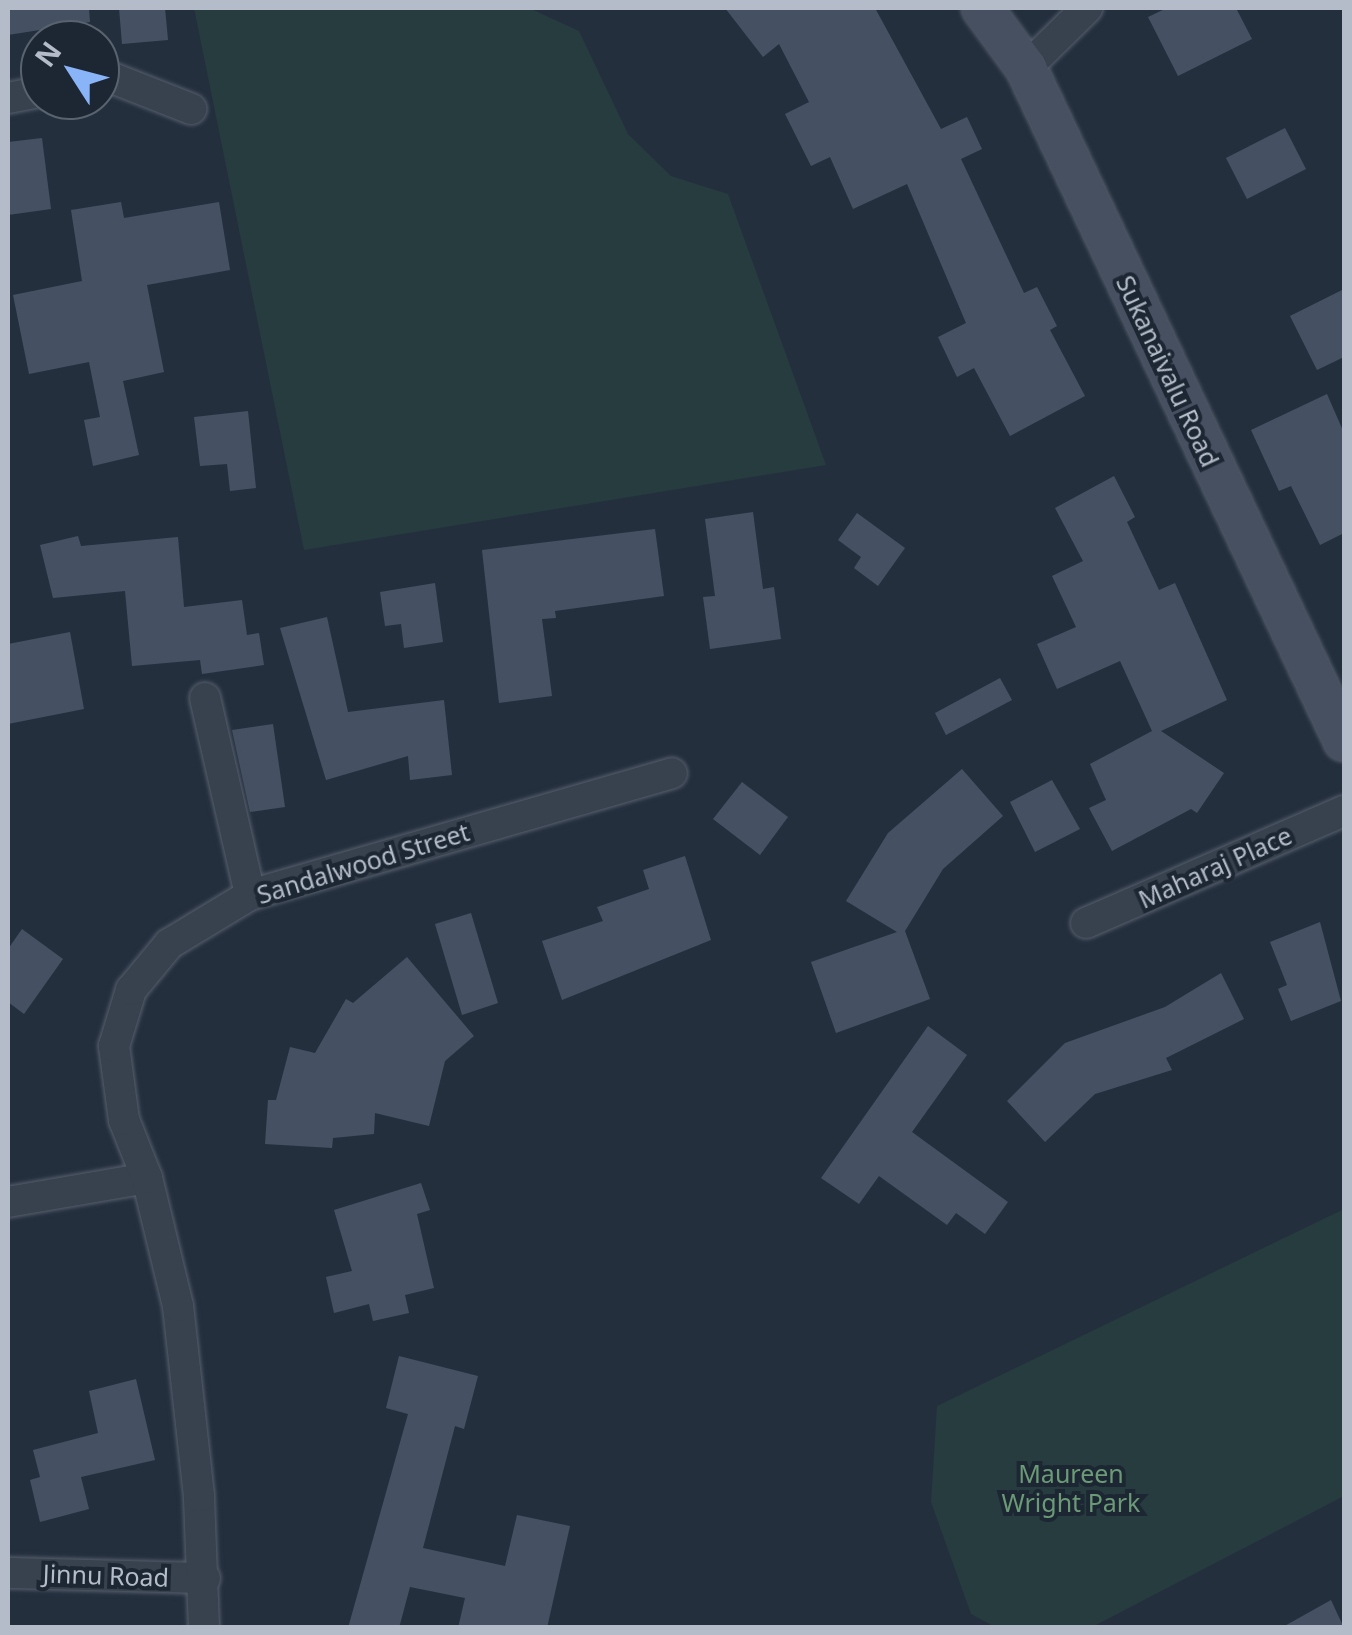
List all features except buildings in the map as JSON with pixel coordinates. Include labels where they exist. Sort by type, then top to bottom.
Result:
[{"type":"main road","name":"Sukanaivalu Road","points":[[982,8],[1026,68],[1344,741]]},
{"type":"street","points":[[1026,68],[1087,8]]},
{"type":"street","points":[[120,81],[192,109]]},
{"type":"street","points":[[205,698],[250,895]]},
{"type":"street","name":"Sandalwood Street","points":[[204,1628],[205,1578],[180,1325],[147,1178],[124,1120],[114,1046],[131,990],[169,944],[250,895],[672,773]]},
{"type":"street","name":"Maharaj Place","points":[[1086,924],[1344,811]]},
{"type":"street","points":[[8,1202],[147,1178]]},
{"type":"street","name":"Jinnu Road","points":[[8,1573],[205,1578]]},
{"type":"green space","points":[[194,8],[529,8],[579,31],[628,134],[671,176],[728,194],[826,465],[304,550]]},
{"type":"green space","name":"Maureen Wright Park","points":[[1344,1209],[1344,1496],[1092,1627],[995,1627],[971,1614],[931,1502],[937,1406]]}]
